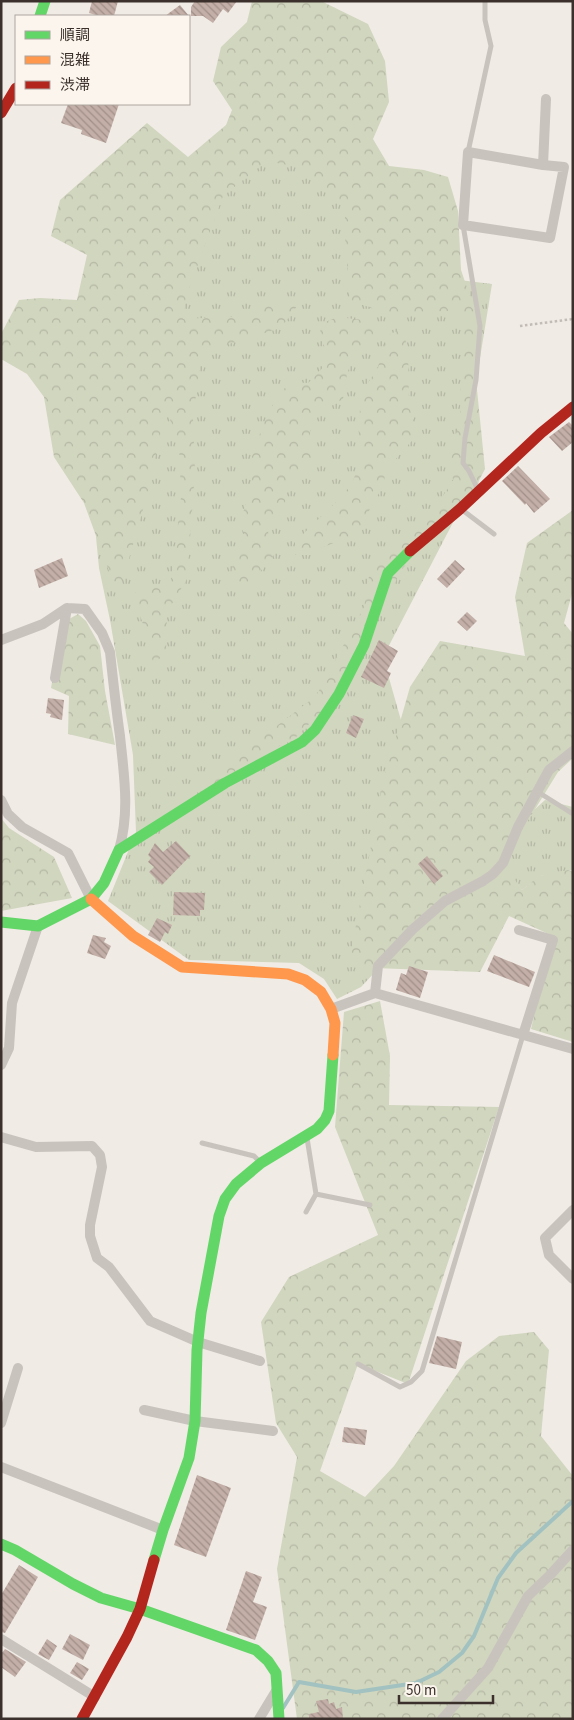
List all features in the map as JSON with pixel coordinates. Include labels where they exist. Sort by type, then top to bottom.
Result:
[{"type":"street","points":[[40,15],[45,1]]},
{"type":"street","points":[[1,113],[15,90]]},
{"type":"street","points":[[543,165],[546,99]]},
{"type":"street","points":[[468,152],[543,165],[564,166],[550,238],[463,224],[468,152]]},
{"type":"street","points":[[119,850],[225,783],[302,742],[314,730],[339,694],[364,645],[388,572],[406,554],[460,509],[541,433],[573,407]]},
{"type":"street","points":[[55,678],[67,608]]},
{"type":"street","points":[[1,640],[43,624],[67,608],[85,610],[102,633],[110,652],[125,782],[126,816],[124,834],[119,850],[104,883],[91,900],[38,926],[1,922]]},
{"type":"street","points":[[375,993],[378,966],[413,930],[445,901],[488,878],[503,863],[518,828],[549,770],[573,751]]},
{"type":"street","points":[[1,800],[8,814],[22,827],[68,852],[91,900],[133,936],[182,967],[288,974],[306,980],[321,992],[331,1009],[335,1023],[330,1111],[325,1120],[307,1135],[261,1163],[236,1184],[225,1199],[218,1216],[206,1282],[198,1342],[195,1421],[189,1458],[163,1530],[140,1609],[82,1719]]},
{"type":"street","points":[[1,1065],[9,1048],[12,1003],[38,926]]},
{"type":"street","points":[[519,930],[552,940],[523,1035]]},
{"type":"street","points":[[331,1009],[375,993],[573,1049]]},
{"type":"street","points":[[1,1137],[36,1147],[92,1146],[100,1155],[102,1167],[90,1225],[90,1236],[97,1258],[110,1267],[150,1321],[198,1342],[260,1361]]},
{"type":"street","points":[[573,1210],[545,1238],[549,1255],[573,1279]]},
{"type":"street","points":[[1,1423],[18,1368]]},
{"type":"street","points":[[144,1410],[195,1421],[274,1432]]},
{"type":"street","points":[[1,1468],[163,1530]]},
{"type":"street","points":[[1,1544],[101,1598],[140,1609],[256,1650],[268,1661],[276,1673],[279,1719]]},
{"type":"street","points":[[442,1719],[488,1668],[528,1596],[573,1550]]},
{"type":"street","points":[[1,1639],[95,1697]]},
{"type":"street","points":[[259,1719],[276,1691]]},
{"type":"lane","points":[[468,152],[487,57],[491,46],[485,20],[485,1]]},
{"type":"lane","points":[[463,224],[480,326],[476,380],[465,438],[463,463],[469,471],[478,491]]},
{"type":"lane","points":[[460,509],[494,534]]},
{"type":"lane","points":[[538,792],[573,814]]},
{"type":"lane","points":[[358,1364],[400,1387],[412,1382],[422,1371],[523,1035]]},
{"type":"lane","points":[[306,1212],[316,1194],[307,1135]]},
{"type":"lane","points":[[202,1143],[254,1156],[261,1163]]},
{"type":"lane","points":[[316,1194],[370,1205]]},
{"type":"path","points":[[520,326],[573,320]]},
{"type":"green space","points":[[252,1],[321,1],[368,24],[385,61],[389,102],[373,139],[389,166],[424,170],[448,177],[458,211],[461,270],[480,326],[476,380],[485,469],[473,492],[402,569],[339,694],[296,737],[249,762],[210,787],[211,776],[316,696],[364,607],[370,570],[398,541],[429,518],[453,480],[450,454],[460,421],[462,310],[429,312],[400,319],[350,300],[345,210],[307,169],[267,161],[223,196],[186,297],[183,319],[243,316],[272,302],[300,302],[281,328],[201,354],[193,419],[195,471],[187,579],[167,612],[166,654],[153,662],[133,596],[144,582],[166,589],[172,576],[181,497],[179,444],[166,408],[146,499],[123,580],[113,582],[84,503],[54,457],[44,397],[27,374],[1,359],[1,334],[19,300],[40,298],[77,300],[87,255],[51,236],[60,200],[147,123],[188,157],[226,125],[232,110],[213,81],[221,47],[247,22]]},
{"type":"green space","points":[[223,138],[347,157],[418,275],[492,284],[474,395],[479,491],[460,509],[383,657],[410,752],[408,937],[361,987],[337,999],[324,979],[299,963],[189,960],[108,901],[136,832],[133,755],[110,620],[99,568],[78,350]]},
{"type":"green space","points":[[338,317],[363,320],[382,326],[373,342],[357,347],[347,374],[343,399],[328,408],[311,423],[309,442],[318,459],[304,470],[290,475],[286,500],[268,532],[275,553],[247,588],[230,586],[232,567],[247,540],[240,525],[252,479],[252,456],[263,425],[278,394],[292,382],[308,383],[319,372],[327,356],[318,335],[325,322]]},
{"type":"green space","points":[[401,329],[408,347],[409,403],[416,436],[386,470],[383,486],[360,527],[350,537],[323,547],[312,555],[295,555],[295,542],[351,485],[362,459],[358,427],[362,392],[377,369],[385,347],[386,336]]},
{"type":"green space","points":[[573,510],[573,590],[564,623],[573,634],[573,758],[558,772],[500,866],[503,863],[522,890],[539,876],[568,870],[573,872],[573,1042],[531,1029],[553,936],[509,916],[480,972],[348,967],[384,778],[410,687],[440,641],[525,656],[515,597],[527,543]]},
{"type":"green space","points":[[78,614],[86,621],[100,646],[105,691],[115,745],[68,734],[69,696],[51,688],[62,623]]},
{"type":"green space","points":[[545,800],[573,807],[573,870],[540,876],[522,890],[501,865],[533,811]]},
{"type":"green space","points":[[1,818],[9,828],[54,857],[72,898],[1,911]]},
{"type":"green space","points":[[380,1001],[390,1056],[389,1105],[499,1107],[408,1384],[358,1364],[320,1471],[365,1497],[394,1466],[466,1361],[499,1336],[534,1332],[549,1350],[541,1436],[573,1476],[573,1719],[297,1719],[277,1569],[297,1457],[276,1423],[261,1322],[289,1277],[378,1235],[335,1127],[344,1012]]},
{"type":"building","points":[[92,1],[118,1],[114,15],[89,13]]},
{"type":"building","points":[[195,1],[237,1],[228,13],[223,9],[213,23],[203,16],[191,16],[191,7]]},
{"type":"building","points":[[180,5],[188,15],[166,15]]},
{"type":"building","points":[[68,105],[119,105],[106,143],[81,134],[82,130],[61,123]]},
{"type":"building","points":[[569,422],[573,426],[573,442],[562,451],[549,437]]},
{"type":"building","points":[[518,466],[550,499],[534,513],[502,481]]},
{"type":"building","points":[[62,558],[68,576],[39,588],[34,570]]},
{"type":"building","points":[[455,560],[465,569],[447,588],[437,579]]},
{"type":"building","points":[[467,612],[477,621],[467,631],[457,622]]},
{"type":"building","points":[[379,640],[398,651],[387,671],[391,673],[384,688],[361,677]]},
{"type":"building","points":[[48,698],[64,700],[62,720],[50,717],[51,714],[46,713]]},
{"type":"building","points":[[353,715],[364,719],[356,738],[346,733]]},
{"type":"building","points":[[176,841],[190,856],[162,885],[149,872],[154,867],[148,862],[151,858],[148,855],[155,843],[163,852]]},
{"type":"building","points":[[427,856],[443,876],[434,884],[418,864]]},
{"type":"building","points":[[174,892],[205,893],[204,910],[200,910],[200,916],[173,915]]},
{"type":"building","points":[[157,918],[172,925],[168,934],[165,932],[160,942],[148,935]]},
{"type":"building","points":[[93,935],[106,938],[104,942],[111,946],[105,959],[87,953]]},
{"type":"building","points":[[494,955],[535,972],[529,987],[487,971]]},
{"type":"building","points":[[409,966],[428,972],[420,998],[396,990],[401,973],[406,975]]},
{"type":"building","points":[[437,1336],[462,1342],[456,1369],[429,1363]]},
{"type":"building","points":[[344,1427],[367,1430],[365,1445],[342,1442]]},
{"type":"building","points":[[197,1475],[231,1488],[206,1557],[174,1545]]},
{"type":"building","points":[[19,1565],[38,1577],[5,1633],[1,1632],[1,1595]]},
{"type":"building","points":[[246,1571],[262,1577],[253,1602],[267,1607],[255,1640],[226,1630]]},
{"type":"building","points":[[70,1634],[90,1645],[83,1660],[62,1649]]},
{"type":"building","points":[[47,1639],[57,1646],[49,1660],[38,1654]]},
{"type":"building","points":[[5,1649],[26,1662],[15,1677],[1,1667],[1,1654]]},
{"type":"building","points":[[77,1662],[89,1669],[82,1680],[70,1673]]},
{"type":"building","points":[[328,1699],[329,1704],[334,1702],[336,1709],[342,1707],[343,1719],[309,1719],[309,1714],[319,1712],[316,1701]]},
{"type":"waterway","points":[[283,1708],[299,1682],[356,1692],[416,1683],[439,1672],[462,1653],[474,1636],[498,1578],[516,1553],[573,1501]]},
{"type":"traffic: fast","points":[[40,15],[45,1]]},
{"type":"traffic: fast","points":[[1,922],[38,926],[91,899],[104,883],[119,850],[225,783],[302,742],[315,730],[339,694],[364,645],[388,573],[410,551]]},
{"type":"traffic: fast","points":[[154,1560],[189,1458],[195,1421],[197,1350],[201,1313],[219,1216],[225,1199],[236,1184],[261,1163],[317,1129],[325,1120],[329,1111],[333,1055]]},
{"type":"traffic: fast","points":[[1,1544],[101,1598],[140,1609],[256,1650],[268,1661],[276,1673],[279,1719]]},
{"type":"traffic: slow","points":[[91,899],[133,936],[182,967],[288,974],[305,980],[321,992],[331,1009],[335,1023],[333,1055]]},
{"type":"traffic: jam","points":[[1,113],[15,90]]},
{"type":"traffic: jam","points":[[410,551],[460,509],[541,433],[573,407]]},
{"type":"traffic: jam","points":[[82,1719],[127,1637],[140,1609],[154,1560]]}]
